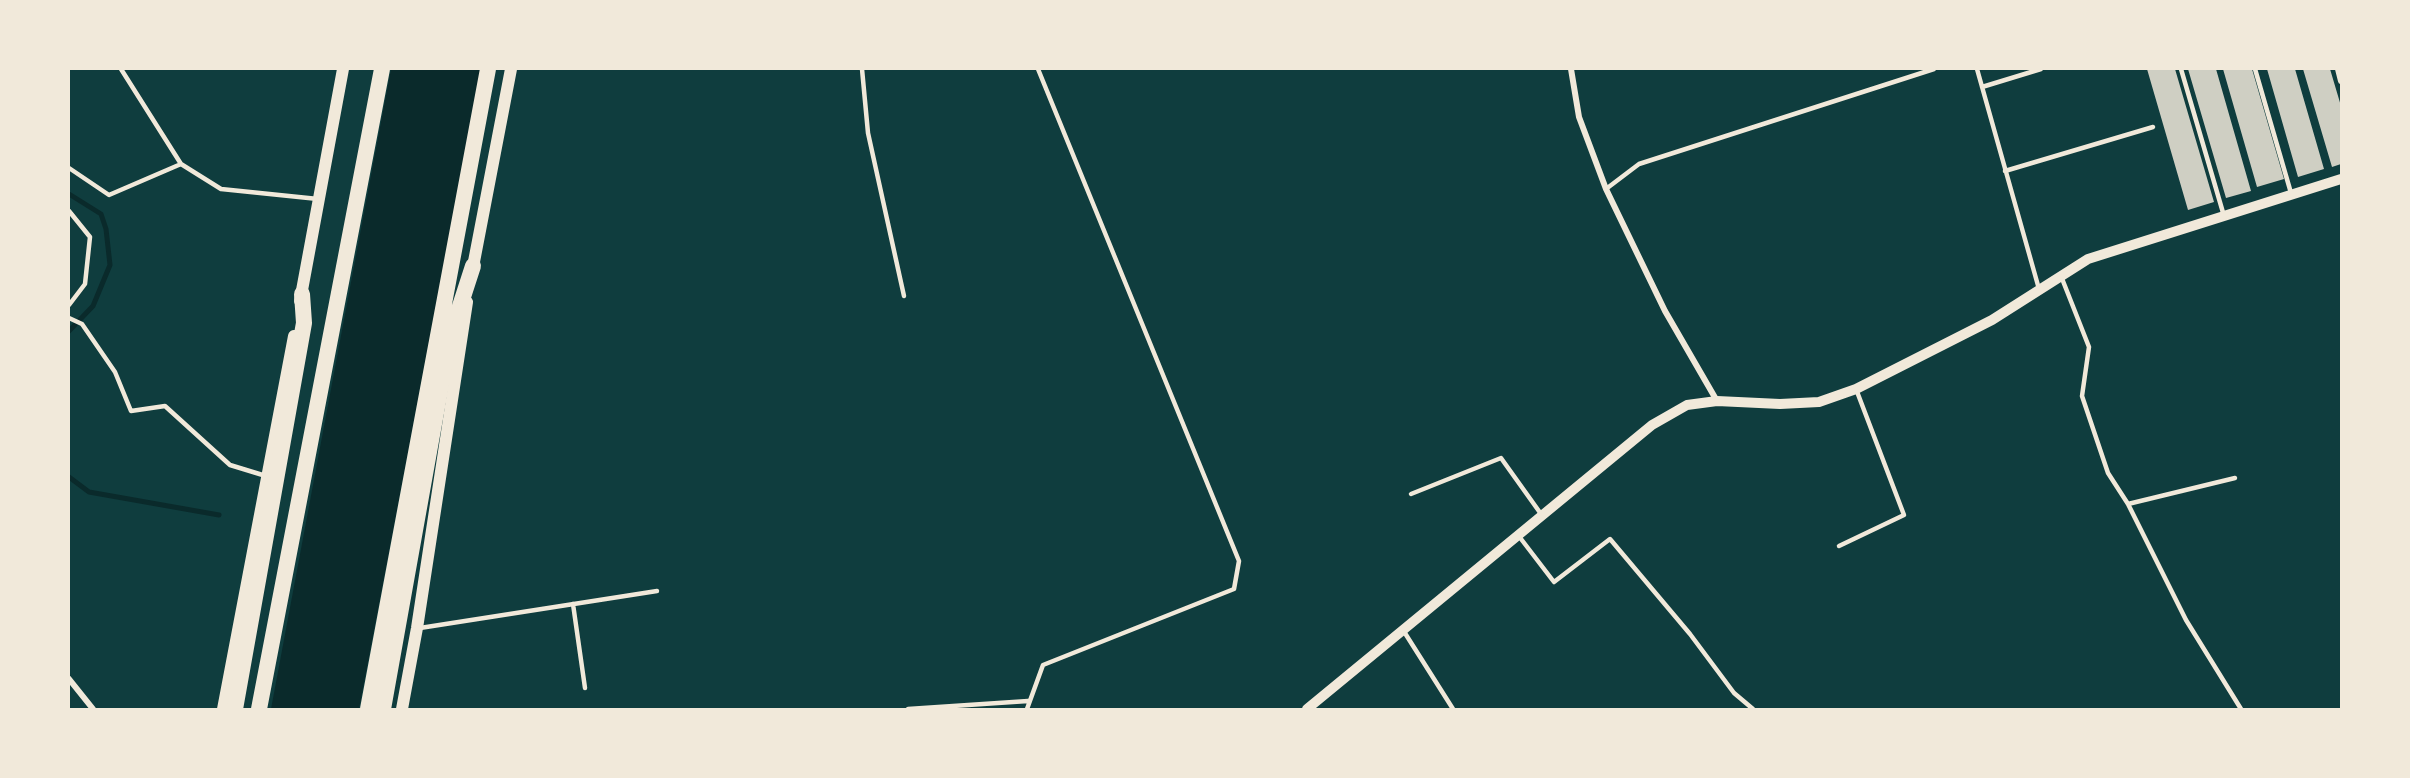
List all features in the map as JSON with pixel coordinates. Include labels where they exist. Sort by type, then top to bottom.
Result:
[{"type":"highway","points":[[259,709],[382,69]]},
{"type":"highway","points":[[368,709],[488,69]]},
{"type":"highway","points":[[383,709],[449,340],[473,266]]},
{"type":"highway","points":[[235,709],[304,323],[302,294]]},
{"type":"main road","points":[[224,709],[343,69]]},
{"type":"main road","points":[[402,709],[417,628],[473,266],[512,69]]},
{"type":"street","points":[[1571,69],[1579,117],[1606,189],[1665,311],[1717,401]]},
{"type":"street","points":[[2338,69],[2341,81]]},
{"type":"street","points":[[1307,709],[1652,425],[1687,405],[1717,401],[1780,404],[1819,402],[1856,389],[1992,320],[2088,259],[2341,179]]},
{"type":"street","points":[[69,679],[93,709]]},
{"type":"lane","points":[[121,69],[181,164],[221,189],[318,199]]},
{"type":"lane","points":[[862,69],[868,133],[904,296]]},
{"type":"lane","points":[[1027,709],[1043,665],[1234,589],[1239,561],[1038,69]]},
{"type":"lane","points":[[1606,189],[1639,164],[1934,69]]},
{"type":"lane","points":[[1977,69],[2039,290]]},
{"type":"lane","points":[[1982,87],[2041,69]]},
{"type":"lane","points":[[2181,69],[2224,217]]},
{"type":"lane","points":[[2255,69],[2291,195]]},
{"type":"lane","points":[[2006,171],[2153,127]]},
{"type":"lane","points":[[69,168],[109,195],[181,164]]},
{"type":"lane","points":[[69,211],[90,237],[85,284],[69,305]]},
{"type":"lane","points":[[2061,276],[2089,347],[2082,396],[2108,473],[2128,504],[2186,620],[2241,709]]},
{"type":"lane","points":[[69,318],[82,324],[115,372],[131,411],[165,406],[230,465],[266,476]]},
{"type":"lane","points":[[1839,546],[1904,515],[1856,389]]},
{"type":"lane","points":[[1412,494],[1501,458],[1542,515]]},
{"type":"lane","points":[[2128,504],[2235,478]]},
{"type":"lane","points":[[1518,535],[1554,582],[1610,539],[1690,634],[1734,693],[1753,709]]},
{"type":"lane","points":[[417,628],[657,591]]},
{"type":"lane","points":[[573,604],[585,688]]},
{"type":"lane","points":[[1403,630],[1453,709]]},
{"type":"lane","points":[[908,709],[1028,701]]},
{"type":"water","points":[[391,69],[481,69],[359,709],[271,709]]},
{"type":"building","points":[[2147,69],[2175,69],[2214,202],[2188,210]]},
{"type":"building","points":[[2188,69],[2216,69],[2251,191],[2226,198]]},
{"type":"building","points":[[2223,69],[2252,69],[2284,179],[2257,187]]},
{"type":"building","points":[[2267,69],[2295,69],[2324,169],[2298,177]]},
{"type":"building","points":[[2303,69],[2330,69],[2341,106],[2341,164],[2332,167]]},
{"type":"waterway","points":[[69,194],[101,214],[106,229],[110,265],[93,306],[69,331]]},
{"type":"waterway","points":[[69,477],[89,492],[219,515]]}]
